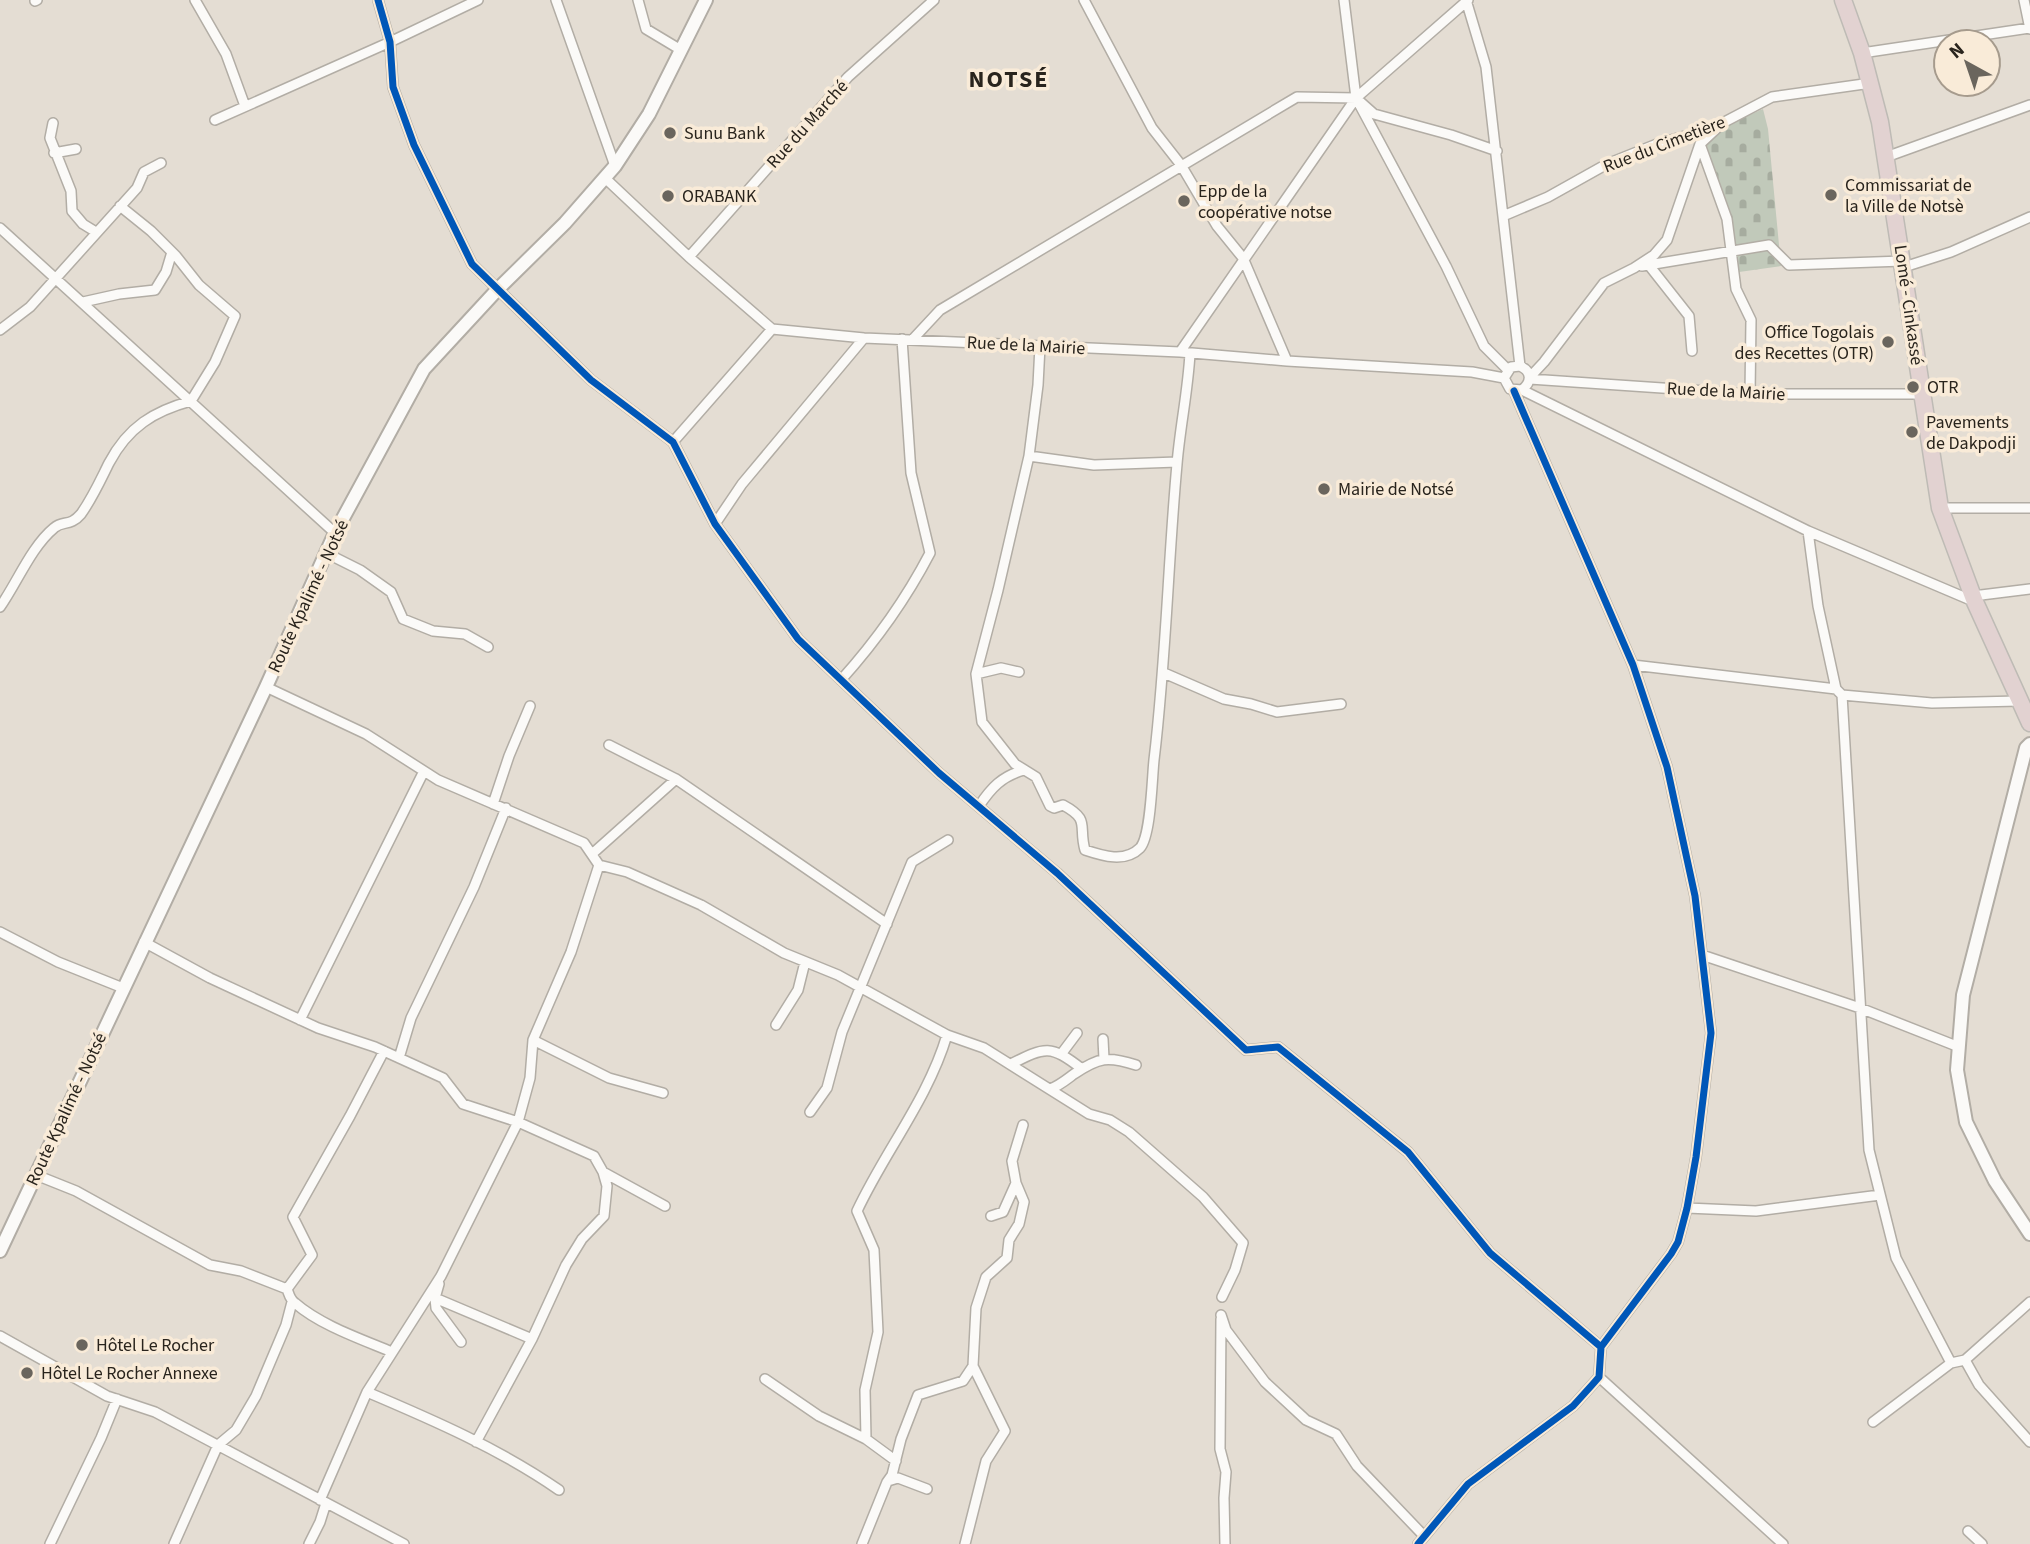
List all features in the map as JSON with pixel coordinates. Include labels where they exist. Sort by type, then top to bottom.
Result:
[{"type":"highway","name":"Lomé - Cinkassé","points":[[1843,0],[1871,83],[1886,157],[1940,508],[1974,599],[2030,723]]},
{"type":"main road","name":"Route Kpalimé - Notsé","points":[[0,1251],[266,687],[335,533],[424,369],[497,290],[565,223],[615,166],[649,114],[706,0]]},
{"type":"main road","points":[[2030,744],[2026,748],[1963,995],[1957,1070],[1965,1122],[1995,1181],[2030,1234]]},
{"type":"street","points":[[195,0],[226,54],[245,106]]},
{"type":"street","points":[[378,0],[390,42],[393,87],[414,145],[472,264],[591,380],[673,442],[715,524],[797,639],[939,773],[1057,873],[1246,1050],[1279,1046],[1408,1152],[1490,1253],[1601,1347]]},
{"type":"street","points":[[215,120],[478,0]]},
{"type":"street","points":[[556,0],[615,166]]},
{"type":"street","points":[[638,0],[646,30],[681,50]]},
{"type":"street","name":"Rue du Marché","points":[[688,257],[848,77],[934,0]]},
{"type":"street","points":[[1084,0],[1152,128],[1181,166],[1217,226],[1243,258],[1287,361]]},
{"type":"street","points":[[1344,0],[1356,98],[1446,266],[1484,346],[1506,374],[1507,386],[1808,531],[1974,599],[2030,589]]},
{"type":"street","points":[[1180,352],[1356,98],[1466,0],[1486,67],[1520,366]]},
{"type":"street","points":[[1862,52],[2030,29],[2024,0]]},
{"type":"street","name":"Rue du Cimetière","points":[[1503,216],[1548,197],[1607,164],[1657,144],[1723,123],[1772,97],[1871,83]]},
{"type":"street","points":[[841,680],[871,647],[909,594],[930,553],[911,473],[908,339],[940,310],[1297,97],[1356,98],[1374,114],[1497,151]]},
{"type":"street","points":[[1886,157],[2030,106]]},
{"type":"street","points":[[52,123],[50,138],[71,191],[72,211],[83,224],[96,232]]},
{"type":"street","points":[[1518,390],[1529,383],[1530,378],[1604,284],[1654,255],[1667,240],[1700,144],[1723,123]]},
{"type":"street","points":[[1700,144],[1727,219],[1736,289],[1751,320],[1750,394]]},
{"type":"street","points":[[54,153],[76,149]]},
{"type":"street","points":[[0,330],[30,307],[88,245],[96,232],[137,188],[144,172],[161,163]]},
{"type":"street","points":[[605,178],[688,257],[772,329],[673,442]]},
{"type":"street","points":[[0,607],[32,556],[55,526],[74,522],[95,495],[110,461],[132,429],[167,408],[191,401],[215,362],[234,316],[199,285],[172,252],[120,206]]},
{"type":"street","points":[[1634,268],[1769,245],[1789,265],[1904,264],[1951,253],[2030,216]]},
{"type":"street","points":[[0,228],[335,533]]},
{"type":"street","points":[[83,302],[155,290],[166,272],[172,252]]},
{"type":"street","points":[[1648,264],[1689,316],[1692,351]]},
{"type":"street","name":"Rue de la Mairie","points":[[772,329],[863,338],[1180,352],[1506,374]]},
{"type":"street","points":[[715,524],[742,484],[863,338]]},
{"type":"street","points":[[1041,346],[1029,456],[976,674],[982,722],[1015,764],[1036,777],[1050,806],[1054,808],[1063,805],[1081,817],[1086,849],[1114,857],[1124,856],[1140,848],[1150,816],[1164,673],[1177,462],[1188,388],[1190,353]]},
{"type":"street","points":[[1506,374],[1520,366]]},
{"type":"street","points":[[1520,366],[1527,370],[1530,378]]},
{"type":"street","name":"Rue de la Mairie","points":[[1530,378],[1750,394],[1922,394]]},
{"type":"street","points":[[1225,1544],[1226,1472],[1220,1450],[1221,1315],[1226,1330],[1265,1382],[1306,1420],[1336,1434],[1357,1466],[1421,1540],[1468,1484],[1573,1406],[1599,1377],[1601,1347],[1671,1254],[1678,1242],[1687,1208],[1711,1033],[1695,896],[1667,767],[1633,665],[1518,390]]},
{"type":"street","points":[[1029,456],[1094,465],[1177,462]]},
{"type":"street","points":[[1940,508],[2030,508]]},
{"type":"street","points":[[1808,531],[1818,606],[1839,692],[1869,1150],[1896,1258],[1951,1363]]},
{"type":"street","points":[[326,553],[360,570],[391,592],[403,619],[433,631],[465,634],[488,647]]},
{"type":"street","points":[[1633,665],[1932,703],[2018,701]]},
{"type":"street","points":[[976,674],[1001,668],[1019,672]]},
{"type":"street","points":[[1164,673],[1224,699],[1277,712],[1340,704]]},
{"type":"street","points":[[266,687],[366,734],[438,780],[584,843],[599,864],[627,872],[701,905],[784,953],[861,987],[947,1035],[984,1048],[1089,1114],[1110,1120],[1129,1132],[1203,1197],[1243,1243],[1235,1270],[1222,1297]]},
{"type":"street","points":[[493,804],[530,706]]},
{"type":"street","points":[[609,745],[676,779],[887,924]]},
{"type":"street","points":[[979,806],[998,782],[1024,770]]},
{"type":"street","points":[[300,1020],[424,771]]},
{"type":"street","points":[[592,854],[676,779]]},
{"type":"street","points":[[399,1058],[411,1018],[474,887],[506,808]]},
{"type":"street","points":[[810,1112],[827,1088],[842,1032],[912,862],[948,840]]},
{"type":"street","points":[[309,1544],[320,1522],[323,1501],[367,1392],[440,1276],[518,1122],[530,1078],[533,1040],[571,952],[599,864]]},
{"type":"street","points":[[0,932],[58,962],[123,988]]},
{"type":"street","points":[[144,942],[210,978],[300,1020],[384,1051],[443,1079],[463,1104],[518,1122],[594,1156],[603,1171],[607,1186],[604,1216],[582,1239],[566,1265],[532,1339],[476,1442]]},
{"type":"street","points":[[1702,956],[1860,1008],[1959,1047]]},
{"type":"street","points":[[776,1025],[798,990],[805,962]]},
{"type":"street","points":[[1062,1053],[1077,1033]]},
{"type":"street","points":[[866,1439],[865,1390],[878,1332],[874,1250],[857,1211],[938,1063],[947,1035]]},
{"type":"street","points":[[1103,1039],[1104,1059]]},
{"type":"street","points":[[533,1040],[609,1078],[663,1093]]},
{"type":"street","points":[[1011,1064],[1040,1049],[1062,1053],[1082,1069]]},
{"type":"street","points":[[287,1289],[312,1255],[293,1217],[384,1051]]},
{"type":"street","points":[[1050,1089],[1104,1059],[1113,1058],[1136,1065]]},
{"type":"street","points":[[965,1544],[986,1461],[1005,1431],[973,1366],[976,1308],[986,1277],[1007,1258],[1009,1240],[1019,1224],[1024,1202],[1016,1183],[1012,1161],[1023,1125]]},
{"type":"street","points":[[603,1171],[665,1206]]},
{"type":"street","points":[[36,1175],[76,1191],[210,1265],[241,1271],[287,1289],[292,1302],[286,1325],[256,1396],[236,1430],[218,1445],[174,1544]]},
{"type":"street","points":[[990,1216],[1003,1212],[1016,1183]]},
{"type":"street","points":[[1687,1208],[1756,1211],[1880,1195]]},
{"type":"street","points":[[440,1276],[435,1298],[436,1308],[461,1342]]},
{"type":"street","points":[[435,1298],[532,1339]]},
{"type":"street","points":[[292,1302],[347,1333],[391,1352]]},
{"type":"street","points":[[1872,1422],[1951,1363],[1965,1360],[2030,1302]]},
{"type":"street","points":[[0,1336],[117,1399],[155,1412],[404,1544]]},
{"type":"street","points":[[1965,1360],[1979,1385],[2029,1440]]},
{"type":"street","points":[[862,1544],[892,1475],[901,1439],[918,1395],[963,1381],[973,1366]]},
{"type":"street","points":[[1599,1377],[1783,1544]]},
{"type":"street","points":[[765,1379],[820,1416],[866,1439],[896,1461]]},
{"type":"street","points":[[367,1392],[432,1419],[524,1465],[559,1490]]},
{"type":"street","points":[[50,1544],[117,1399]]},
{"type":"street","points":[[887,1482],[898,1478],[927,1489]]},
{"type":"street","points":[[1968,1531],[1982,1544]]},
{"type":"green space","points":[[1763,109],[1768,129],[1781,266],[1732,273],[1728,219],[1701,145],[1725,126]]},
{"type":"cycle path","points":[[378,0],[390,42],[393,87],[414,145],[472,264],[591,380],[673,442],[715,524],[798,639],[939,773],[1057,873],[1246,1050],[1278,1047],[1408,1152],[1490,1253],[1601,1347]]},
{"type":"cycle path","points":[[1418,1544],[1468,1484],[1573,1406],[1599,1377],[1601,1347],[1678,1242],[1696,1157],[1711,1033],[1695,896],[1667,767],[1633,665],[1514,391]]},
{"type":"place","name":"Sunu Bank","points":[[670,133]]},
{"type":"place","name":"Commissariat de la Ville de Notsè","points":[[1831,195]]},
{"type":"place","name":"ORABANK","points":[[668,196]]},
{"type":"place","name":"Epp de la coopérative notse","points":[[1184,201]]},
{"type":"place","name":"Office Togolais des Recettes (OTR)","points":[[1888,342]]},
{"type":"place","name":"OTR","points":[[1913,387]]},
{"type":"place","name":"Pavements de Dakpodji","points":[[1912,432]]},
{"type":"place","name":"Mairie de Notsé","points":[[1324,489]]},
{"type":"place","name":"Hôtel Le Rocher","points":[[82,1345]]},
{"type":"place","name":"Hôtel Le Rocher Annexe","points":[[27,1373]]},
{"type":"district","name":"NOTSÉ","points":[[1009,79]]}]
